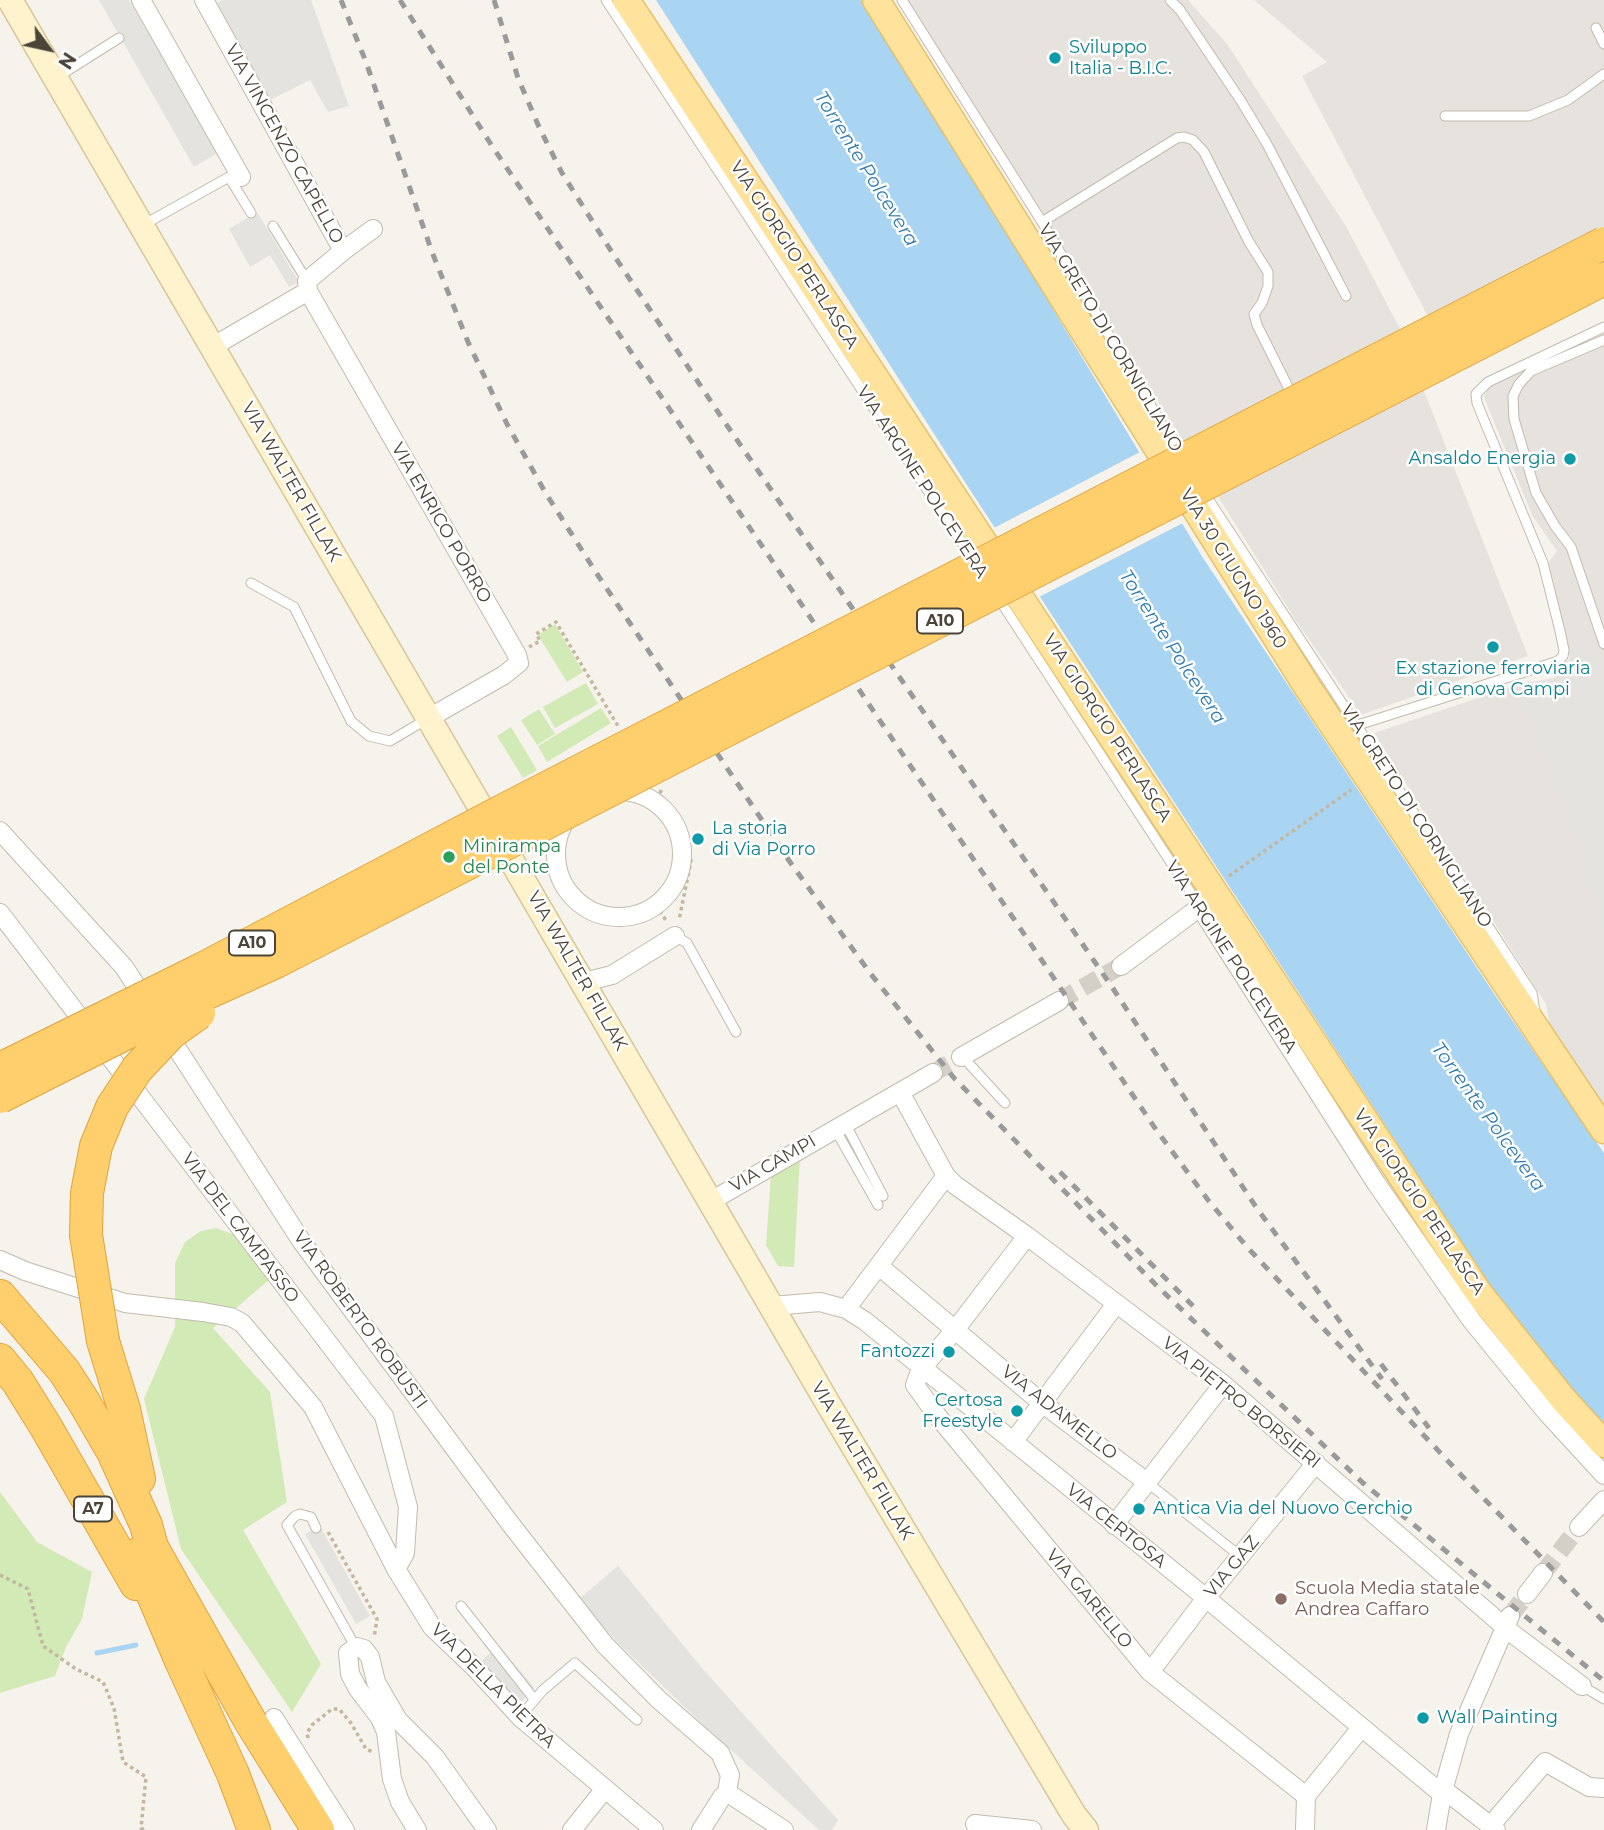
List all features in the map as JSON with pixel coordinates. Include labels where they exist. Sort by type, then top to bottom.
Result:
[{"type":"highway","name":"A10","points":[[0,1069],[204,968],[513,805],[1604,243]]},
{"type":"highway","name":"A10","points":[[0,1097],[194,999],[276,962],[1604,279]]},
{"type":"highway","name":"A10","points":[[146,1525],[141,1484],[124,1409],[103,1341],[88,1256],[86,1214],[96,1146],[112,1107],[136,1069],[171,1033],[276,962]]},
{"type":"highway","name":"A7","points":[[0,1296],[41,1343],[78,1392],[113,1452],[146,1525],[152,1546],[220,1670],[318,1830]]},
{"type":"highway","name":"A7","points":[[0,1321],[48,1377],[98,1460],[125,1531],[233,1774],[254,1830]]},
{"type":"highway","name":"A7","points":[[0,1360],[18,1382],[46,1427],[181,1661]]},
{"type":"main road","name":"VIA WALTER FILLAK","points":[[10,0],[830,1407],[1074,1815],[1086,1830]]},
{"type":"main road","name":"VIA GIORGIO PERLASCA","points":[[626,0],[1213,894],[1478,1292],[1563,1399],[1604,1444]]},
{"type":"main road","name":"VIA 30 GIUGNO 1960","points":[[876,0],[1308,688],[1372,779],[1604,1130]]},
{"type":"street","points":[[141,0],[241,177]]},
{"type":"street","name":"VIA VINCENZO CAPELLO","points":[[204,0],[343,251],[307,286],[212,347]]},
{"type":"street","points":[[343,251],[373,229]]},
{"type":"street","name":"VIA ENRICO PORRO","points":[[307,286],[518,659],[516,668],[429,718]]},
{"type":"street","points":[[614,790],[634,792],[653,799],[673,821],[683,849],[681,869],[673,888],[660,903],[643,913],[623,918],[603,916],[585,908],[570,895],[560,878],[555,859],[557,839],[565,820],[578,805],[595,794],[614,790]]},
{"type":"street","name":"VIA ROBERTO ROBUSTI","points":[[0,831],[124,967],[302,1242],[509,1522],[605,1645],[658,1699],[720,1753],[730,1775],[728,1793]]},
{"type":"street","points":[[1121,966],[1213,894]]},
{"type":"street","name":"VIA ARGINE POLCEVERA","points":[[1213,894],[1376,1182],[1472,1321],[1547,1413],[1604,1475]]},
{"type":"street","name":"VIA DEL CAMPASSO","points":[[0,913],[384,1416],[408,1507],[405,1553],[396,1569]]},
{"type":"street","points":[[584,982],[612,975],[675,936]]},
{"type":"street","points":[[961,1057],[1059,1001]]},
{"type":"street","name":"VIA CAMPI","points":[[711,1201],[933,1073]]},
{"type":"street","name":"VIA PIETRO BORSIERI","points":[[900,1092],[946,1176],[955,1185],[1223,1384],[1583,1686]]},
{"type":"street","points":[[846,1309],[946,1176]]},
{"type":"street","points":[[921,1369],[1027,1236]]},
{"type":"street","name":"VIA DELLA PIETRA","points":[[0,1260],[24,1271],[125,1303],[231,1317],[242,1323],[313,1407],[396,1569],[432,1627],[520,1717],[654,1830]]},
{"type":"street","name":"VIA ADAMELLO","points":[[879,1266],[1042,1403],[1148,1483]]},
{"type":"street","name":"VIA CERTOSA","points":[[772,1306],[820,1302],[846,1309],[864,1321],[1206,1598],[1361,1728],[1494,1828]]},
{"type":"street","points":[[1013,1442],[1116,1304]]},
{"type":"street","name":"VIA GARELLO","points":[[921,1369],[915,1385],[935,1413],[1150,1672],[1306,1796]]},
{"type":"street","points":[[1114,1525],[1223,1384]]},
{"type":"street","name":"VIA GAZ","points":[[1150,1672],[1206,1598],[1316,1463]]},
{"type":"street","points":[[1579,1527],[1604,1500]]},
{"type":"street","points":[[1527,1594],[1543,1573]]},
{"type":"street","points":[[1436,1830],[1443,1791],[1459,1734],[1507,1621]]},
{"type":"street","points":[[417,1830],[400,1802],[392,1779],[386,1732],[380,1718],[350,1674],[347,1657],[351,1650],[361,1650],[372,1661],[376,1682],[398,1720],[435,1757],[487,1830]]},
{"type":"street","points":[[274,1718],[345,1830]]},
{"type":"street","points":[[1305,1830],[1306,1796],[1361,1728]]},
{"type":"street","points":[[1494,1828],[1545,1762],[1589,1787],[1604,1788]]},
{"type":"street","points":[[382,1783],[394,1813],[405,1830]]},
{"type":"street","points":[[572,1830],[604,1790]]},
{"type":"street","points":[[701,1830],[722,1797],[728,1793],[784,1830]]},
{"type":"street","points":[[975,1824],[1032,1830]]},
{"type":"lane","name":"VIA ARGINE POLCEVERA","points":[[606,0],[981,572]]},
{"type":"lane","name":"VIA GRETO DI CORNIGLIANO","points":[[902,0],[1042,222],[1177,451],[1358,725],[1372,779]]},
{"type":"lane","points":[[1170,0],[1180,10],[1267,144],[1346,296]]},
{"type":"lane","points":[[1596,28],[1604,44]]},
{"type":"lane","points":[[55,78],[119,38]]},
{"type":"lane","points":[[1445,116],[1529,116],[1569,100],[1604,74]]},
{"type":"lane","points":[[1042,222],[1177,138],[1193,140],[1204,152],[1249,242],[1268,272],[1268,286],[1262,303],[1254,314],[1257,326],[1301,414]]},
{"type":"lane","points":[[142,226],[229,177],[250,213]]},
{"type":"lane","points":[[273,226],[307,286]]},
{"type":"lane","points":[[1358,725],[1558,661],[1564,650],[1543,563],[1477,403],[1476,394],[1488,382],[1604,327]]},
{"type":"lane","points":[[1604,340],[1531,371],[1519,384],[1513,397],[1514,419],[1536,493],[1571,547],[1604,644]]},
{"type":"lane","points":[[251,583],[294,607],[352,721],[369,736],[390,741],[429,718]]},
{"type":"lane","name":"VIA ARGINE POLCEVERA","points":[[989,584],[1213,894]]},
{"type":"lane","points":[[675,936],[687,943],[736,1032]]},
{"type":"lane","points":[[961,1057],[1005,1103]]},
{"type":"lane","points":[[840,1126],[883,1196]]},
{"type":"lane","name":"VIA CAMPI","points":[[840,1126],[878,1205]]},
{"type":"lane","name":"VIA ADAMELLO","points":[[1148,1483],[1242,1557]]},
{"type":"lane","points":[[321,1528],[305,1514],[295,1516],[287,1525],[361,1650]]},
{"type":"lane","points":[[461,1606],[534,1699]]},
{"type":"lane","points":[[520,1717],[534,1699],[575,1663],[637,1720]]},
{"type":"lane","name":"VIA PIETRO BORSIERI","points":[[1583,1686],[1604,1699]]},
{"type":"path","points":[[1213,894],[1372,779]]},
{"type":"path","points":[[321,1528],[377,1619],[375,1635],[361,1650]]},
{"type":"path","points":[[0,1575],[28,1589],[43,1646],[76,1669],[103,1682],[114,1708],[123,1762],[146,1777],[141,1828],[144,1830]]},
{"type":"path","points":[[311,1746],[307,1733],[312,1725],[332,1709],[339,1709],[351,1723],[366,1749],[388,1755]]},
{"type":"shaded area","points":[[99,0],[129,0],[218,153],[194,167]]},
{"type":"shaded area","points":[[222,0],[311,0],[349,106],[328,112],[310,80],[266,102],[212,6]]},
{"type":"shaded area","points":[[906,0],[1188,0],[1227,44],[1347,228],[1399,327],[1528,656],[1361,715],[1295,619]]},
{"type":"shaded area","points":[[1254,0],[1604,0],[1604,285],[1445,349],[1302,76],[1327,62]]},
{"type":"shaded area","points":[[257,212],[299,282],[289,287],[270,255],[250,267],[229,229]]},
{"type":"shaded area","points":[[1604,332],[1604,1109],[1551,1034],[1546,1004],[1374,733],[1517,685],[1554,678],[1570,658],[1549,562],[1557,551],[1532,515],[1484,397],[1490,386]]},
{"type":"shaded area","points":[[1576,654],[1597,656],[1604,684],[1604,932],[1581,844],[1517,685],[1554,678]]},
{"type":"shaded area","points":[[320,1526],[370,1616],[356,1624],[305,1534]]},
{"type":"shaded area","points":[[618,1566],[702,1668],[838,1820],[832,1830],[819,1830],[699,1721],[616,1641],[579,1599]]},
{"type":"shaded area","points":[[475,1618],[534,1687],[517,1708],[478,1664],[490,1653],[469,1623]]},
{"type":"green space","points":[[555,624],[583,672],[567,682],[538,635]]},
{"type":"green space","points":[[586,683],[598,704],[555,728],[543,707]]},
{"type":"green space","points":[[601,708],[611,723],[547,762],[538,746]]},
{"type":"green space","points":[[539,709],[555,734],[537,745],[521,720]]},
{"type":"green space","points":[[511,727],[537,770],[523,778],[497,736]]},
{"type":"green space","points":[[800,1157],[794,1267],[778,1266],[766,1245],[771,1174]]},
{"type":"green space","points":[[216,1228],[235,1235],[271,1278],[213,1328],[270,1392],[287,1502],[243,1530],[321,1664],[292,1712],[181,1549],[144,1399],[175,1327],[175,1263],[185,1242],[201,1231]]},
{"type":"green space","points":[[0,1492],[37,1542],[92,1572],[82,1619],[66,1647],[55,1676],[0,1693]]},
{"type":"water","name":"Torrente Polcevera","points":[[656,0],[861,0],[954,145],[1203,558],[1499,1001],[1604,1153],[1604,1425],[1564,1380],[1493,1290],[963,479]]},
{"type":"pier","points":[[1142,451],[1185,522],[1037,598],[992,529]]},
{"type":"waterway","points":[[97,1653],[136,1645]]},
{"type":"tunnel","points":[[1059,1001],[1121,966]]},
{"type":"tunnel","points":[[933,1073],[961,1057]]},
{"type":"tunnel","points":[[1543,1573],[1579,1527]]},
{"type":"tunnel","points":[[1510,1616],[1527,1594]]},
{"type":"railway","points":[[341,0],[366,62],[432,252],[468,342],[507,424],[545,492],[597,574],[790,862],[870,973],[954,1078],[1155,1284],[1363,1483],[1604,1681]]},
{"type":"railway","points":[[400,0],[492,146],[1157,1131],[1208,1200],[1247,1247],[1462,1476],[1604,1622]]},
{"type":"railway","points":[[494,0],[518,78],[539,127],[562,173],[613,254],[724,421],[1114,990],[1256,1207],[1382,1379]]},
{"type":"railway","points":[[1060,1172],[1193,1306]]},
{"type":"railway","points":[[1381,1364],[1429,1428]]},
{"type":"place","name":"Sviluppo Italia - B.I.C.","points":[[1055,58]]},
{"type":"place","name":"Ansaldo Energia","points":[[1570,459]]},
{"type":"place","name":"Ex stazione ferroviaria di Genova Campi","points":[[1493,647]]},
{"type":"place","name":"La storia di Via Porro","points":[[698,839]]},
{"type":"place","name":"Minirampa del Ponte","points":[[449,857]]},
{"type":"place","name":"Fantozzi","points":[[949,1352]]},
{"type":"place","name":"Certosa Freestyle","points":[[1017,1411]]},
{"type":"place","name":"Antica Via del Nuovo Cerchio","points":[[1139,1509]]},
{"type":"place","name":"Scuola Media statale Andrea Caffaro","points":[[1281,1599]]},
{"type":"place","name":"Wall Painting","points":[[1423,1718]]}]
